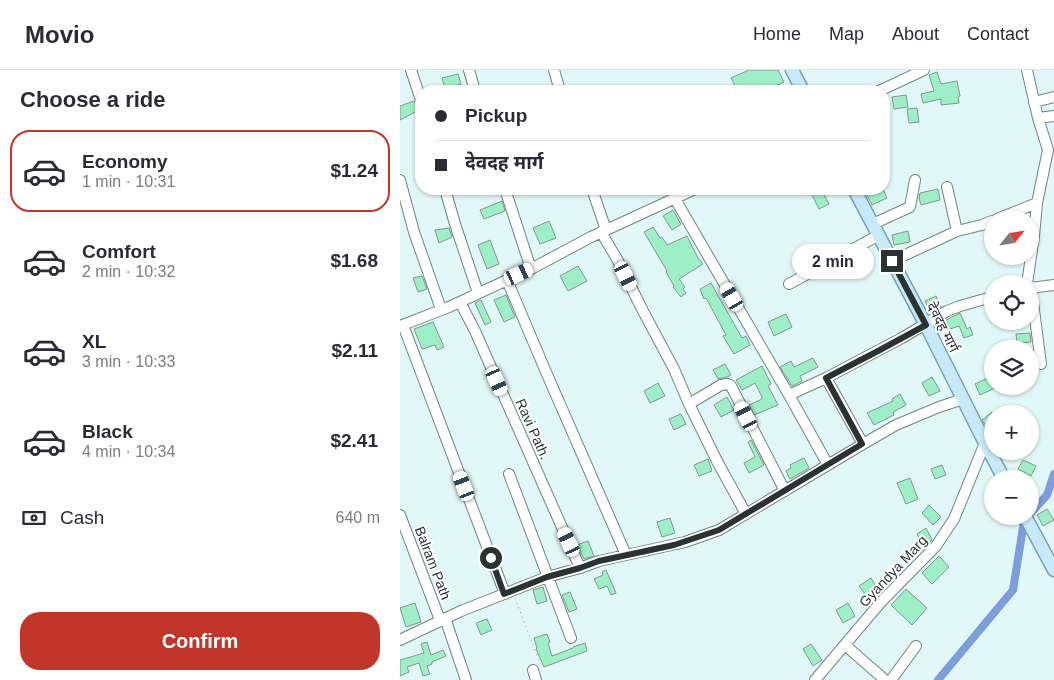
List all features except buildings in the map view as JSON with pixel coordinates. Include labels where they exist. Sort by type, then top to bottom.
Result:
[{"type":"main road","points":[[792,70],[800,85]]},
{"type":"main road","name":"देवदह मार्ग","points":[[857,195],[926,325],[984,441]]},
{"type":"main road","points":[[1030,525],[1054,570]]},
{"type":"street","points":[[411,70],[416,85]]},
{"type":"street","points":[[469,70],[473,85]]},
{"type":"street","points":[[554,70],[558,85]]},
{"type":"street","points":[[890,86],[924,70]]},
{"type":"street","points":[[1027,70],[1038,118],[1051,150],[1037,203],[1030,275]]},
{"type":"street","points":[[1034,102],[1054,96]]},
{"type":"street","points":[[1038,118],[1054,116]]},
{"type":"street","points":[[400,180],[414,232],[441,309]]},
{"type":"street","points":[[789,284],[910,207],[915,180]]},
{"type":"street","points":[[947,186],[957,231]]},
{"type":"street","points":[[448,195],[478,293]]},
{"type":"street","points":[[507,195],[531,269]]},
{"type":"street","points":[[594,195],[604,231],[617,259],[674,369],[717,461],[746,514]]},
{"type":"street","points":[[508,592],[402,325],[460,302],[531,269],[604,231],[683,195]]},
{"type":"street","points":[[675,199],[790,395],[828,465]]},
{"type":"street","points":[[1020,210],[1037,203]]},
{"type":"street","points":[[892,261],[957,231],[984,224]]},
{"type":"street","points":[[507,280],[626,555]]},
{"type":"street","points":[[1039,286],[1054,285]]},
{"type":"street","points":[[790,395],[878,351],[926,325],[936,317],[960,306],[984,299]]},
{"type":"street","name":"Ravi Path.","points":[[460,302],[580,568]]},
{"type":"street","points":[[1036,330],[1041,364]]},
{"type":"street","points":[[826,378],[862,444]]},
{"type":"street","points":[[689,404],[721,385],[728,384],[731,386],[785,491]]},
{"type":"street","points":[[400,640],[443,619],[547,577],[599,561],[664,548],[719,530],[862,444],[896,426],[939,407],[963,399]]},
{"type":"street","name":"Gyandya Marg","points":[[816,680],[881,602],[936,546],[954,519],[984,445]]},
{"type":"street","points":[[509,474],[572,638]]},
{"type":"street","name":"Balram Path","points":[[400,515],[466,680]]},
{"type":"street","points":[[845,645],[885,680]]},
{"type":"street","points":[[891,680],[916,646]]},
{"type":"path","points":[[508,592],[540,664],[534,675]]},
{"type":"waterway","points":[[1039,504],[1047,495],[1054,474]]},
{"type":"waterway","points":[[938,680],[1013,590],[1023,525]]},
{"type":"route","points":[[491,558],[504,594],[547,577],[599,561],[685,542],[719,530],[862,444],[826,378],[926,325],[892,261]]}]
